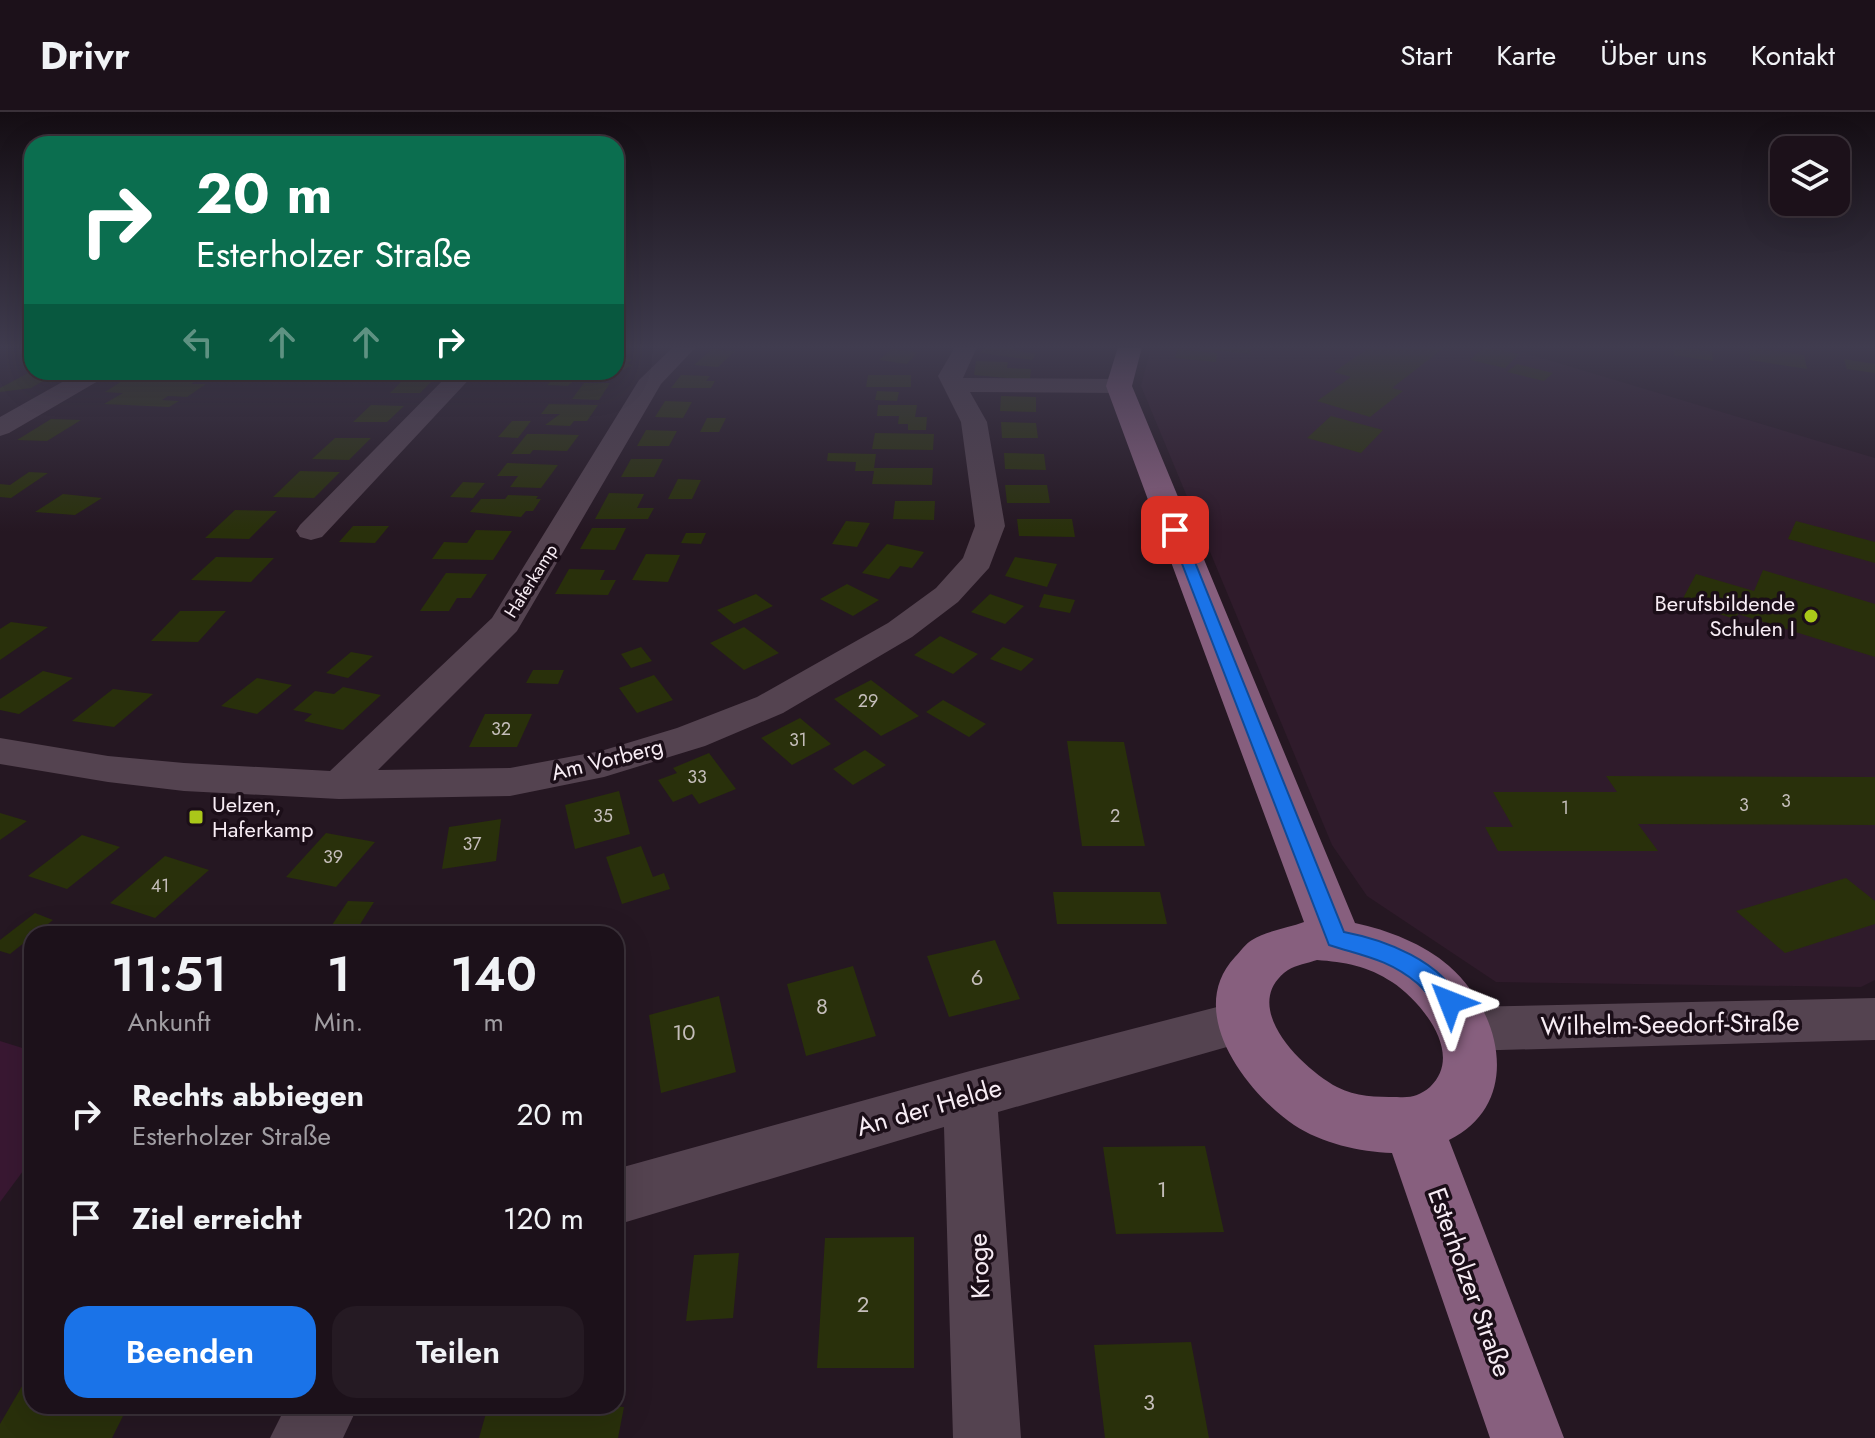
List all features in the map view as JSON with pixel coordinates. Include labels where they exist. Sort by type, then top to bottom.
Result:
[{"type":"main road","points":[[1141,409],[1336,939]]},
{"type":"main road","points":[[1336,939],[1368,945],[1388,954],[1427,978],[1450,1002],[1465,1029],[1472,1061],[1465,1090],[1445,1113],[1413,1126],[1378,1128],[1340,1119],[1305,1102],[1276,1078],[1255,1051],[1244,1022],[1242,1003],[1254,969],[1266,957],[1297,942],[1336,939]]},
{"type":"main road","name":"Esterholzer Straße","points":[[1413,1126],[1527,1438]]},
{"type":"street","points":[[0,428],[33,409]]},
{"type":"street","points":[[311,531],[429,409]]},
{"type":"street","name":"Haferkamp","points":[[339,785],[505,624],[634,409]]},
{"type":"street","name":"Am Vorberg","points":[[0,751],[108,769],[184,777],[339,785],[510,782],[604,764],[691,737],[770,705],[900,630],[947,595],[978,561],[990,526],[974,422],[967,409]]},
{"type":"street","name":"Wilhelm-Seedorf-Straße","points":[[1465,1029],[1875,1019]]},
{"type":"street","name":"An der Helde","points":[[624,1195],[970,1095],[1244,1022]]},
{"type":"street","name":"Kroge","points":[[970,1095],[987,1438]]},
{"type":"street","points":[[304,1438],[320,1414]]},
{"type":"shaded area","points":[[1151,409],[1711,409],[1875,458],[1875,980],[1861,987],[1496,982],[1367,896],[1332,845]]},
{"type":"shaded area","points":[[0,1041],[24,1048],[24,1170],[0,1202]]},
{"type":"building","points":[[367,409],[401,409],[387,422],[353,422]]},
{"type":"building","points":[[545,409],[595,409],[587,421],[574,421],[570,426],[545,425],[560,414],[541,414]]},
{"type":"building","points":[[660,409],[688,409],[683,418],[655,417]]},
{"type":"building","points":[[878,409],[916,409],[915,417],[927,417],[926,430],[908,430],[908,424],[898,424],[899,416],[877,416]]},
{"type":"building","points":[[1000,409],[1036,409],[1036,412]]},
{"type":"building","points":[[1343,409],[1380,409],[1370,417]]},
{"type":"building","points":[[1331,416],[1383,430],[1361,453],[1307,438]]},
{"type":"building","points":[[707,418],[726,418],[719,432],[700,432]]},
{"type":"building","points":[[51,419],[81,420],[47,441],[17,440]]},
{"type":"building","points":[[512,421],[531,421],[518,438],[498,437]]},
{"type":"building","points":[[1001,422],[1036,423],[1038,438],[1002,438]]},
{"type":"building","points":[[646,430],[677,431],[669,446],[637,446]]},
{"type":"building","points":[[875,433],[934,434],[933,450],[872,449]]},
{"type":"building","points":[[527,434],[579,435],[567,451],[533,450],[530,454],[511,454]]},
{"type":"building","points":[[335,438],[371,438],[349,460],[312,459]]},
{"type":"building","points":[[828,453],[876,454],[874,468],[933,468],[932,485],[872,484],[874,471],[855,471],[856,462],[827,461]]},
{"type":"building","points":[[1004,453],[1044,454],[1046,470],[1005,469]]},
{"type":"building","points":[[631,459],[663,459],[654,477],[621,477]]},
{"type":"building","points":[[507,463],[558,465],[541,488],[510,487],[518,476],[497,476]]},
{"type":"building","points":[[300,471],[340,472],[314,498],[273,497]]},
{"type":"building","points":[[29,472],[48,473],[11,498],[0,497],[0,484],[10,485]]},
{"type":"building","points":[[678,479],[701,480],[692,499],[668,499]]},
{"type":"building","points":[[463,482],[485,483],[473,498],[450,497]]},
{"type":"building","points":[[1005,485],[1047,485],[1050,503],[1007,503]]},
{"type":"building","points":[[609,493],[644,494],[637,508],[654,508],[648,519],[595,519]]},
{"type":"building","points":[[63,494],[102,498],[75,515],[35,512]]},
{"type":"building","points":[[508,495],[538,496],[536,499],[541,499],[533,511],[526,511],[521,517],[470,512],[481,499],[505,499]]},
{"type":"building","points":[[895,501],[935,501],[934,520],[893,519]]},
{"type":"building","points":[[235,510],[277,511],[249,539],[205,538]]},
{"type":"building","points":[[1017,519],[1072,519],[1075,537],[1019,536]]},
{"type":"building","points":[[846,521],[870,523],[857,547],[832,544]]},
{"type":"building","name":"Berufsbildende Schulen I","points":[[1796,521],[1875,542],[1875,563],[1788,539]]},
{"type":"building","points":[[353,526],[389,526],[375,543],[339,542]]},
{"type":"building","points":[[592,528],[626,528],[615,550],[580,549]]},
{"type":"building","points":[[476,530],[512,531],[493,560],[432,559],[444,542],[467,543]]},
{"type":"building","points":[[686,533],[706,533],[701,544],[681,543]]},
{"type":"building","points":[[887,544],[924,552],[912,568],[900,566],[889,579],[862,573]]},
{"type":"building","points":[[646,554],[680,555],[668,582],[632,580]]},
{"type":"building","points":[[216,557],[274,558],[251,582],[191,580]]},
{"type":"building","points":[[1015,557],[1057,564],[1047,587],[1005,576]]},
{"type":"building","points":[[569,569],[605,570],[600,580],[616,580],[608,595],[555,594]]},
{"type":"building","name":"Berufsbildende Schulen I","points":[[1763,570],[1875,604],[1875,657],[1738,614],[1735,619],[1681,602],[1696,574],[1754,591]]},
{"type":"building","points":[[446,573],[487,574],[471,598],[457,598],[449,611],[420,611]]},
{"type":"building","points":[[847,584],[879,600],[853,616],[820,599]]},
{"type":"building","points":[[756,594],[773,606],[734,624],[717,610]]},
{"type":"building","points":[[990,594],[1024,606],[1005,624],[971,612]]},
{"type":"building","points":[[1044,594],[1075,600],[1070,613],[1039,607]]},
{"type":"building","points":[[180,611],[226,611],[198,642],[151,641]]},
{"type":"building","points":[[11,622],[48,627],[0,660],[0,629]]},
{"type":"building","points":[[744,627],[779,653],[744,670],[710,643]]},
{"type":"building","points":[[940,636],[978,654],[953,674],[914,655]]},
{"type":"building","points":[[641,647],[652,661],[631,668],[621,654]]},
{"type":"building","points":[[1003,647],[1034,659],[1021,671],[990,659]]},
{"type":"building","points":[[351,652],[373,656],[348,678],[326,673]]},
{"type":"building","points":[[533,670],[564,670],[558,684],[526,683]]},
{"type":"building","points":[[43,671],[73,678],[19,714],[0,710],[0,699]]},
{"type":"building","points":[[654,675],[673,700],[637,713],[619,688]]},
{"type":"building","points":[[257,678],[292,685],[257,714],[221,706]]},
{"type":"building","points":[[871,680],[919,716],[881,736],[834,699]]},
{"type":"building","points":[[343,687],[381,695],[343,730],[304,721],[312,714],[293,710],[315,691],[334,694]]},
{"type":"building","points":[[113,689],[153,694],[114,727],[72,721]]},
{"type":"building","points":[[943,700],[986,724],[969,737],[926,712]]},
{"type":"building","points":[[485,714],[532,714],[517,747],[469,747]]},
{"type":"building","points":[[800,718],[831,744],[792,765],[761,738]]},
{"type":"building","points":[[1067,741],[1124,742],[1145,846],[1082,846]]},
{"type":"building","points":[[865,750],[886,765],[853,785],[833,769]]},
{"type":"building","points":[[709,753],[736,789],[699,804],[692,794],[673,802],[658,780],[677,773],[673,768]]},
{"type":"building","points":[[1606,776],[1875,777],[1875,825],[1638,824],[1658,851],[1498,851],[1485,827],[1513,827],[1493,792],[1617,792]]},
{"type":"building","points":[[619,791],[630,834],[575,849],[565,805]]},
{"type":"building","points":[[0,813],[27,821],[0,840]]},
{"type":"building","points":[[501,819],[496,861],[442,869],[449,827]]},
{"type":"building","points":[[326,833],[375,842],[336,887],[286,877]]},
{"type":"building","points":[[82,835],[120,847],[67,889],[28,876]]},
{"type":"building","points":[[641,846],[653,877],[664,873],[670,889],[622,904],[606,857]]},
{"type":"building","points":[[165,856],[209,870],[155,918],[110,903]]},
{"type":"building","points":[[1846,878],[1875,901],[1875,924],[1785,953],[1736,911]]},
{"type":"building","points":[[1053,892],[1160,892],[1167,924],[1057,924]]},
{"type":"building","points":[[348,901],[374,902],[359,926],[331,926]]},
{"type":"building","points":[[35,913],[53,920],[45,926],[24,926],[24,943],[10,954],[0,951],[0,940]]},
{"type":"building","points":[[995,940],[1020,999],[949,1017],[927,956]]},
{"type":"building","points":[[853,966],[876,1036],[806,1056],[787,984]]},
{"type":"building","points":[[719,996],[736,1072],[661,1093],[649,1015]]},
{"type":"building","points":[[1205,1146],[1224,1232],[1116,1234],[1103,1147]]},
{"type":"building","points":[[914,1237],[914,1368],[817,1368],[825,1238]]},
{"type":"building","points":[[739,1253],[733,1318],[686,1321],[694,1255]]},
{"type":"building","points":[[1191,1342],[1209,1438],[1105,1438],[1094,1345]]},
{"type":"building","points":[[24,1383],[24,1414],[124,1414],[112,1438],[0,1438],[0,1424]]},
{"type":"building","points":[[486,1414],[623,1414],[618,1438],[479,1438]]},
{"type":"place","name":"Berufsbildende Schulen I","points":[[1811,616]]},
{"type":"place","name":"Uelzen, Haferkamp","points":[[196,817]]},
{"type":"route","points":[[1175,530],[1336,939],[1368,945],[1398,958],[1427,978],[1450,1002]]}]
